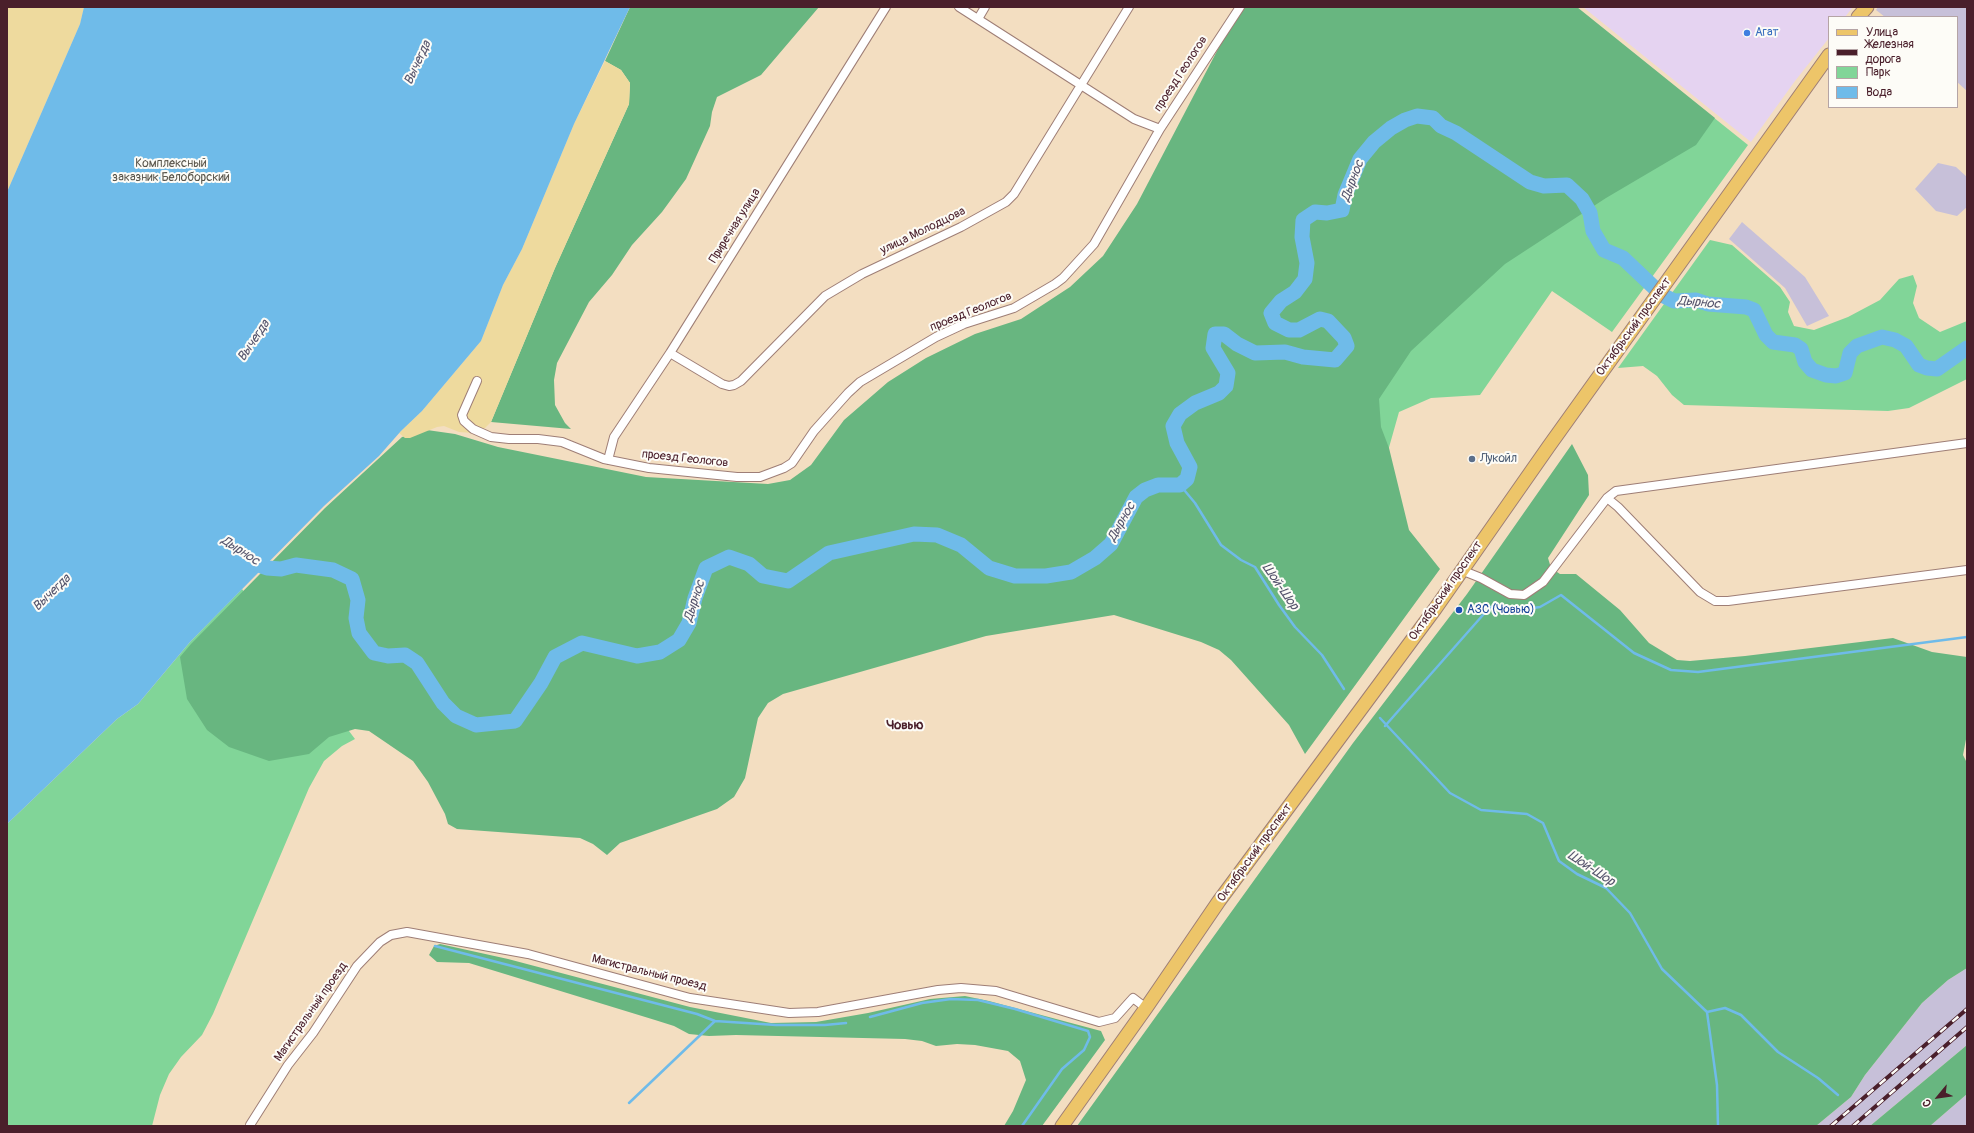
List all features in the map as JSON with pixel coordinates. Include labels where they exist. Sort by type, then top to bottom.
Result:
[{"type":"main road","points":[[1859,16],[1866,7]]},
{"type":"main road","name":"Октябрьский проспект","points":[[1062,1126],[1146,1008],[1219,901],[1435,609],[1461,570],[1828,56]]},
{"type":"street","name":"Приречная улица","points":[[608,460],[614,437],[670,353],[886,7]]},
{"type":"street","points":[[959,7],[1134,119],[1160,129]]},
{"type":"street","points":[[978,19],[985,7]]},
{"type":"street","name":"улица Молодцова","points":[[670,353],[722,384],[729,386],[734,385],[741,381],[825,296],[862,274],[961,227],[1006,202],[1014,194],[1129,7]]},
{"type":"street","name":"проезд Геологов","points":[[477,381],[462,415],[464,421],[473,429],[499,438],[538,439],[562,442],[608,460],[649,468],[760,477],[784,468],[792,463],[814,431],[848,393],[860,382],[936,337],[964,324],[1014,308],[1063,278],[1094,244],[1160,129],[1240,7]]},
{"type":"street","points":[[1461,570],[1481,578],[1510,594],[1524,595],[1543,582],[1607,498],[1616,491],[1967,443]]},
{"type":"street","points":[[1607,498],[1618,507],[1700,592],[1715,601],[1728,601],[1967,570]]},
{"type":"street","name":"Магистральный проезд","points":[[250,1124],[288,1065],[313,1033],[357,966],[380,942],[391,935],[407,932],[528,954],[690,998],[789,1013],[818,1012],[938,990],[961,988],[996,991],[1099,1022],[1115,1018],[1133,998],[1146,1008]]},
{"type":"shaded area","points":[[1583,7],[1853,7],[1846,16],[1828,16],[1828,39],[1795,81],[1751,142]]},
{"type":"shaded area","points":[[1878,7],[1967,7],[1967,91],[1958,83],[1958,16],[1884,16],[1876,10]]},
{"type":"shaded area","points":[[1938,163],[1956,167],[1967,177],[1967,207],[1957,216],[1936,211],[1915,189]]},
{"type":"shaded area","points":[[1742,222],[1805,277],[1829,316],[1807,326],[1785,288],[1729,239]]},
{"type":"shaded area","points":[[1967,968],[1967,1045],[1870,1126],[1816,1126],[1851,1097],[1865,1075],[1922,1003],[1948,980]]},
{"type":"shaded area","points":[[1967,1094],[1967,1126],[1930,1126]]},
{"type":"green space","points":[[630,7],[819,7],[761,75],[717,97],[712,112],[710,126],[686,179],[662,212],[632,245],[612,275],[589,302],[557,363],[554,380],[555,405],[565,423],[571,429],[491,422],[555,268],[629,104],[630,83],[621,70],[605,61]]},
{"type":"green space","points":[[1240,7],[1577,7],[1715,118],[1696,145],[1606,198],[1505,264],[1411,351],[1379,399],[1381,427],[1389,448],[1409,530],[1440,569],[1305,754],[1289,725],[1231,660],[1219,650],[1201,642],[1114,615],[986,636],[783,694],[768,703],[758,718],[745,778],[734,797],[717,809],[620,843],[607,855],[593,844],[580,838],[457,829],[448,824],[445,814],[428,782],[413,761],[369,731],[355,729],[329,737],[309,754],[269,761],[229,747],[207,730],[187,699],[180,657],[325,508],[402,437],[427,430],[455,434],[498,447],[646,477],[768,484],[790,480],[811,465],[844,420],[888,382],[926,358],[975,334],[1021,319],[1070,287],[1103,256],[1137,204]]},
{"type":"green space","points":[[1713,117],[1748,145],[1612,332],[1552,291],[1480,395],[1431,398],[1399,412],[1388,451],[1379,428],[1377,398],[1410,350],[1503,262]]},
{"type":"green space","points":[[1710,240],[1732,245],[1780,287],[1790,302],[1788,312],[1794,326],[1814,330],[1848,317],[1880,300],[1899,279],[1913,275],[1917,286],[1913,303],[1919,318],[1940,332],[1967,321],[1967,379],[1909,408],[1888,411],[1684,405],[1672,395],[1657,376],[1643,366],[1618,368]]},
{"type":"green space","points":[[1572,444],[1588,475],[1589,495],[1548,558],[1551,568],[1560,574],[1576,574],[1620,610],[1649,643],[1677,660],[1690,661],[1745,656],[1893,638],[1932,652],[1967,657],[1967,734],[1963,755],[1967,763],[1967,968],[1948,980],[1922,1003],[1865,1075],[1851,1097],[1816,1126],[1077,1126],[1353,743],[1467,594]]},
{"type":"green space","points":[[242,589],[355,739],[342,746],[324,761],[309,788],[213,1014],[202,1035],[181,1057],[169,1074],[160,1095],[152,1126],[7,1126],[7,824],[117,719],[138,704],[190,642]]},
{"type":"green space","points":[[440,944],[508,959],[690,1007],[771,1023],[816,1022],[868,1013],[930,999],[965,996],[1101,1031],[1105,1040],[1042,1126],[1004,1126],[1013,1111],[1026,1080],[1020,1061],[1008,1051],[975,1045],[957,1044],[936,1046],[922,1041],[905,1039],[736,1035],[709,1036],[689,1034],[674,1026],[469,963],[437,962],[429,955],[434,946]]},
{"type":"green space","points":[[1967,1045],[1967,1094],[1930,1126],[1870,1126]]},
{"type":"sand","points":[[7,7],[84,7],[80,24],[7,192]]},
{"type":"sand","points":[[605,61],[621,70],[630,83],[629,104],[555,268],[491,422],[485,428],[473,433],[459,432],[444,426],[437,427],[410,438],[405,438],[399,433],[422,411],[481,341],[503,285],[522,249],[574,124]]},
{"type":"water","name":"Вычегда","points":[[84,7],[630,7],[574,124],[522,249],[503,285],[481,341],[422,411],[401,431],[379,456],[324,506],[190,642],[138,704],[117,719],[7,824],[7,192],[80,24]]},
{"type":"waterway","name":"Дырнос","points":[[248,558],[253,563],[267,568],[281,569],[296,565],[333,570],[352,579],[358,600],[356,618],[359,633],[374,653],[388,656],[405,655],[417,663],[443,703],[456,716],[476,725],[515,721],[541,683],[555,657],[582,643],[637,656],[660,652],[679,640],[689,623],[695,598],[706,568],[729,557],[749,564],[763,576],[788,581],[829,553],[914,534],[937,535],[961,545],[989,568],[1015,576],[1046,576],[1071,572],[1095,558],[1111,544],[1136,497],[1145,490],[1158,485],[1180,485],[1187,479],[1190,467],[1177,443],[1173,426],[1180,414],[1195,403],[1219,393],[1226,386],[1228,373],[1213,348],[1215,334],[1224,334],[1237,344],[1255,353],[1285,352],[1303,357],[1335,360],[1347,346],[1344,338],[1328,321],[1320,319],[1299,330],[1289,330],[1275,323],[1271,313],[1281,301],[1295,292],[1305,279],[1307,263],[1302,237],[1303,220],[1315,212],[1327,213],[1342,210],[1345,195],[1360,159],[1374,142],[1391,128],[1405,120],[1417,116],[1433,118],[1441,126],[1456,133],[1530,182],[1544,186],[1567,185],[1582,199],[1590,213],[1593,231],[1604,250],[1623,258],[1662,295],[1674,301],[1696,300],[1708,304],[1746,307],[1754,310],[1766,335],[1773,342],[1795,345],[1801,349],[1805,362],[1812,370],[1826,375],[1836,376],[1845,373],[1850,353],[1857,346],[1882,337],[1895,340],[1906,346],[1919,365],[1927,368],[1937,369],[1967,348]]},
{"type":"waterway","name":"Шой-Шор","points":[[1180,485],[1195,503],[1221,545],[1241,560],[1255,567],[1295,627],[1322,655],[1344,689]]},
{"type":"waterway","points":[[1385,726],[1490,607],[1540,607],[1561,595],[1634,653],[1671,670],[1698,672],[1967,637]]},
{"type":"waterway","name":"Шой-Шор","points":[[1380,718],[1450,793],[1481,810],[1527,814],[1543,823],[1559,861],[1577,874],[1606,888],[1630,913],[1662,969],[1707,1012],[1717,1085],[1718,1126]]},
{"type":"waterway","points":[[435,946],[697,1014],[715,1021],[776,1025],[825,1025],[846,1023]]},
{"type":"waterway","points":[[870,1017],[922,1003],[951,999],[978,1000],[1015,1009],[1088,1031],[1090,1037],[1084,1050],[1062,1069],[1022,1126]]},
{"type":"waterway","points":[[1707,1012],[1725,1008],[1741,1015],[1778,1052],[1818,1078],[1838,1095]]},
{"type":"waterway","points":[[629,1103],[715,1021]]},
{"type":"railway","points":[[1831,1126],[1967,1009]]},
{"type":"railway","points":[[1853,1126],[1967,1027]]},
{"type":"place","name":"Агат","points":[[1747,33]]},
{"type":"place","name":"Лукойл","points":[[1472,459]]},
{"type":"place","name":"АЗС (Човью)","points":[[1459,610]]},
{"type":"district","name":"Човью","points":[[905,726]]},
{"type":"park label","name":"Комплексный заказник Белоборский","points":[[171,171]]}]
